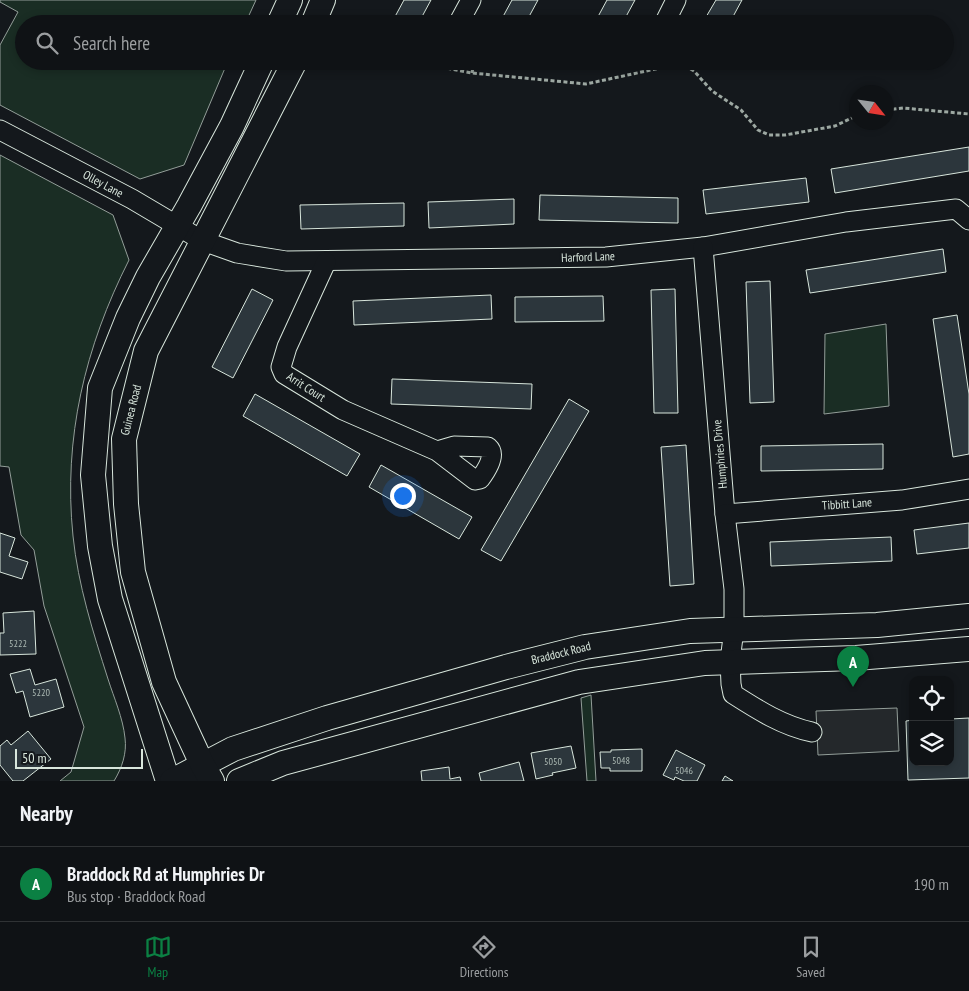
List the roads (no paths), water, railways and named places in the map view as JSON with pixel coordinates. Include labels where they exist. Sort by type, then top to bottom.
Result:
[{"type":"main road","points":[[283,15],[290,0]]},
{"type":"main road","points":[[316,15],[323,0]]},
{"type":"main road","points":[[170,781],[110,599],[100,546],[93,475],[100,388],[128,318],[148,277],[232,126],[258,70]]},
{"type":"main road","name":"Guinea Road","points":[[207,773],[164,682],[133,572],[126,504],[124,439],[146,351],[290,70]]},
{"type":"main road","name":"Braddock Road","points":[[170,781],[207,773],[233,749],[327,718],[585,646],[690,630],[877,625],[969,616]]},
{"type":"main road","points":[[239,781],[282,763],[579,682],[705,663],[856,658],[969,649]]},
{"type":"street","points":[[463,15],[471,0]]},
{"type":"street","points":[[668,15],[676,0]]},
{"type":"street","name":"Olley Lane","points":[[0,130],[132,199],[203,241]]},
{"type":"street","name":"Harford Lane","points":[[203,241],[237,253],[286,262],[606,257],[703,247],[846,222],[956,209],[969,220]]},
{"type":"street","name":"Humphries Drive","points":[[703,247],[725,514],[734,589],[734,629],[730,661],[733,694],[760,711],[795,729],[812,732]]},
{"type":"street","name":"Arrit Court","points":[[326,262],[288,347],[281,367],[284,374],[343,410],[437,451]]},
{"type":"street","name":"Tibbitt Lane","points":[[725,514],[902,500],[969,489]]},
{"type":"place","name":"Braddock Rd at Humphries Dr","points":[[853,687]]}]
